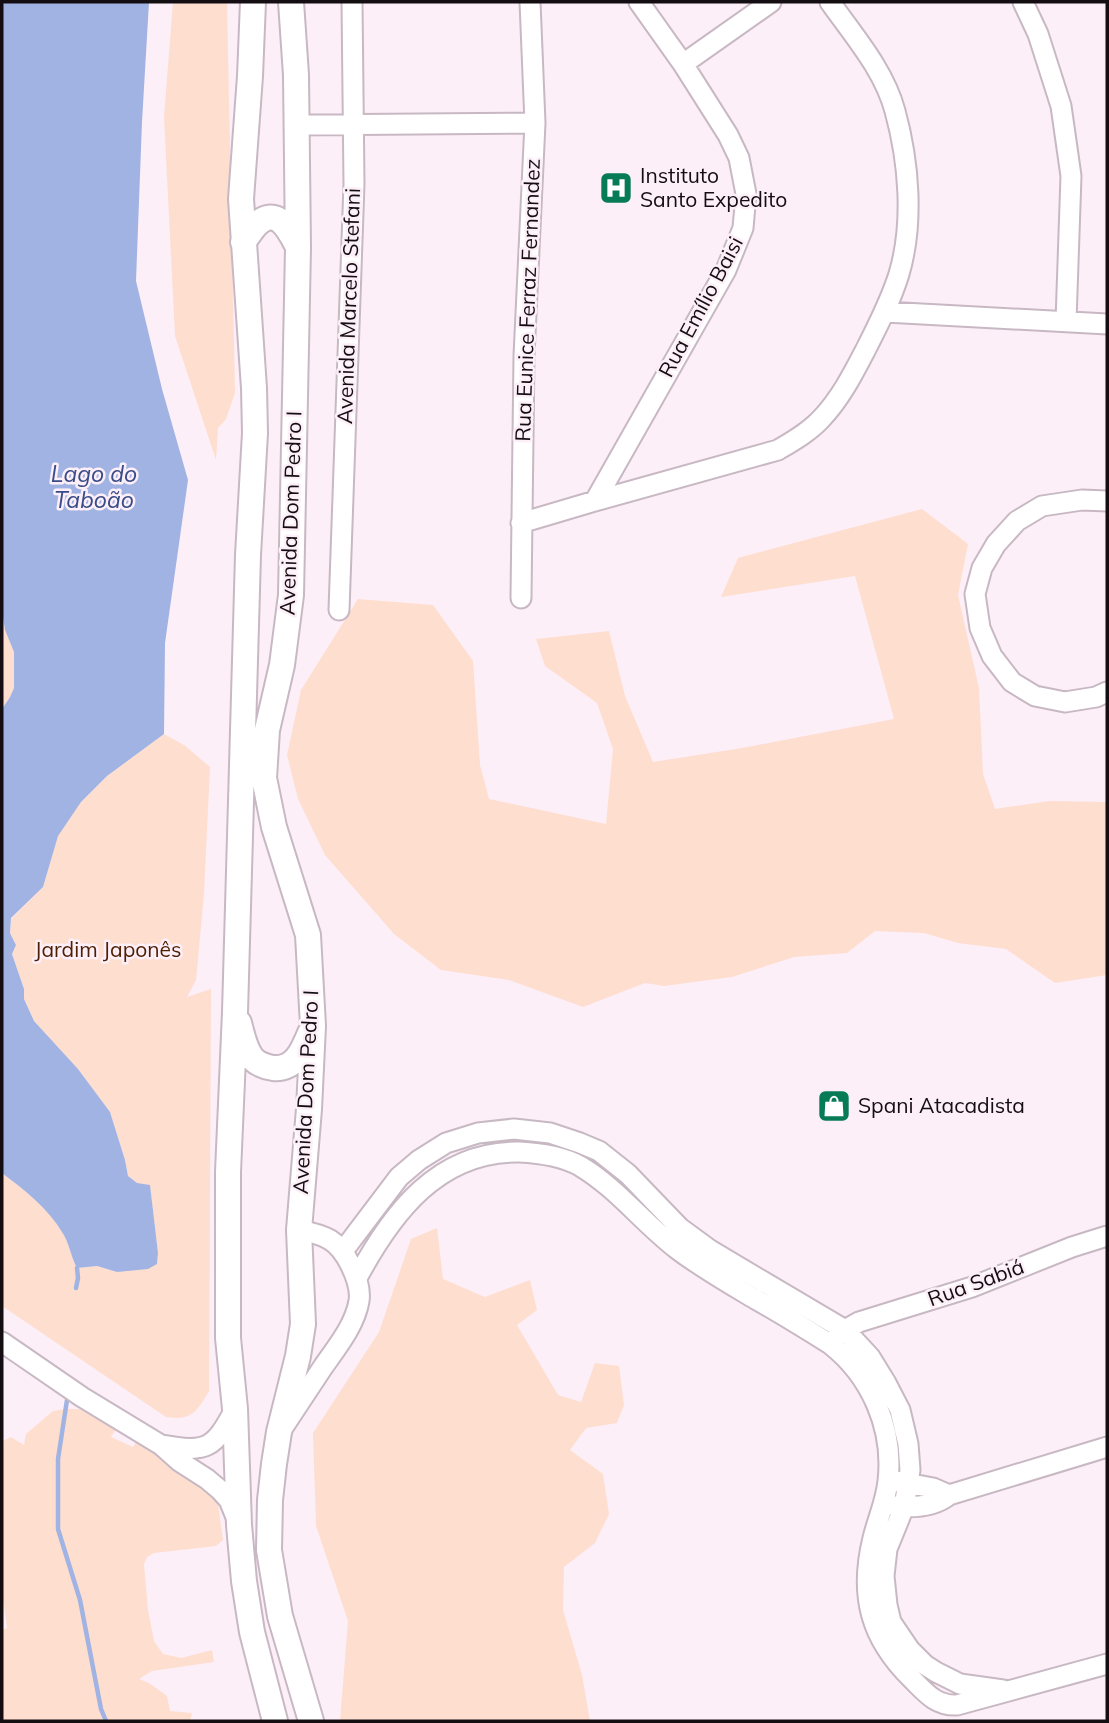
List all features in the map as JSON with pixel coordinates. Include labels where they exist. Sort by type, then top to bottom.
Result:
[{"type":"main road","name":"Avenida Dom Pedro I","points":[[253,2],[241,199],[255,433],[248,555],[228,1172],[228,1338],[235,1409],[244,1581],[252,1632],[275,1721]]},
{"type":"main road","name":"Avenida Dom Pedro I","points":[[291,2],[296,79],[298,248],[291,595],[282,665],[267,730],[264,778],[274,827],[308,935],[313,1026],[299,1230],[303,1324],[279,1432],[270,1500],[269,1550],[279,1616],[311,1721]]},
{"type":"main road","points":[[243,242],[257,224],[266,218],[277,219],[286,225],[298,248]]},
{"type":"main road","points":[[235,1012],[248,1050],[254,1060],[268,1068],[280,1069],[293,1064],[302,1052],[313,1026]]},
{"type":"street","name":"Avenida Marcelo Stefani","points":[[339,610],[354,184],[352,2]]},
{"type":"street","name":"Rua Eunice Ferraz Fernandez","points":[[521,598],[524,356],[535,123],[530,2]]},
{"type":"street","name":"Rua Emílio Baisi","points":[[595,500],[726,270],[743,228],[746,194],[739,158],[728,135],[639,2]]},
{"type":"street","points":[[682,64],[771,2]]},
{"type":"street","points":[[521,523],[778,450],[804,434],[822,418],[845,388],[885,312],[900,272],[908,225],[906,169],[895,109],[877,68],[830,2]]},
{"type":"street","points":[[1023,2],[1038,34],[1061,106],[1072,176],[1066,321]]},
{"type":"street","points":[[296,125],[535,123]]},
{"type":"street","points":[[885,312],[1107,324]]},
{"type":"street","points":[[1107,501],[1082,500],[1042,506],[1017,521],[996,544],[982,568],[975,594],[980,628],[992,656],[1012,682],[1035,696],[1065,702],[1096,697],[1107,692]]},
{"type":"street","points":[[344,1251],[399,1177],[446,1143],[478,1133],[514,1129],[550,1133],[599,1151],[628,1174],[680,1228],[700,1243],[845,1330],[870,1357],[900,1410],[908,1444],[909,1483],[904,1507],[887,1549],[884,1576],[891,1622],[910,1650],[926,1665],[951,1680],[960,1684],[1011,1691]]},
{"type":"street","points":[[358,1278],[387,1229],[412,1198],[431,1180],[462,1162],[501,1152],[533,1152],[558,1157],[578,1165],[603,1181],[675,1248],[830,1344],[859,1372],[874,1396],[889,1450],[884,1505],[873,1535],[867,1566],[867,1592],[872,1616],[881,1641],[898,1665],[935,1700],[957,1705],[1107,1664]]},
{"type":"street","points":[[279,1432],[341,1341],[354,1318],[360,1298],[358,1278],[344,1251],[332,1240],[299,1230]]},
{"type":"street","name":"Rua Sabiá","points":[[845,1330],[859,1322],[972,1287],[1107,1236]]},
{"type":"street","points":[[830,1344],[845,1330]]},
{"type":"street","points":[[2,1342],[89,1402],[161,1445],[220,1490],[229,1500],[239,1525]]},
{"type":"street","points":[[161,1445],[192,1450],[204,1448],[216,1440],[235,1409]]},
{"type":"street","points":[[884,1505],[904,1507],[933,1504],[949,1495],[1107,1447]]},
{"type":"street","points":[[888,1480],[933,1488],[949,1495]]},
{"type":"street","points":[[957,1705],[960,1684]]},
{"type":"green space","points":[[173,2],[227,2],[235,393],[226,419],[218,428],[216,460],[175,336],[164,117]]},
{"type":"green space","points":[[922,509],[968,544],[958,595],[979,688],[983,774],[995,809],[1049,801],[1107,802],[1107,975],[1055,983],[1006,949],[958,943],[924,933],[875,931],[847,953],[794,957],[732,977],[664,986],[645,983],[583,1007],[509,980],[441,970],[394,934],[325,855],[298,799],[287,755],[301,690],[358,599],[433,605],[473,661],[480,765],[489,799],[606,824],[613,749],[597,703],[545,666],[536,639],[609,631],[625,696],[653,762],[894,719],[855,576],[721,597],[738,558]]},
{"type":"green space","points":[[2,610],[5,630],[14,652],[14,688],[2,709]]},
{"type":"green space","name":"Jardim Japonês","points":[[164,734],[184,745],[210,767],[204,894],[196,980],[187,997],[211,989],[209,1391],[192,1413],[182,1418],[166,1417],[2,1306],[2,1173],[50,1214],[64,1235],[77,1268],[97,1266],[117,1272],[157,1264],[150,1186],[137,1183],[128,1176],[110,1112],[78,1069],[34,1021],[24,999],[24,989],[12,954],[16,945],[10,933],[11,919],[43,887],[58,835],[81,802],[107,776]]},
{"type":"green space","points":[[437,1228],[443,1279],[485,1297],[530,1280],[537,1310],[517,1325],[558,1395],[581,1402],[595,1363],[619,1366],[624,1405],[617,1423],[586,1428],[570,1450],[603,1474],[609,1514],[595,1543],[564,1567],[563,1610],[582,1675],[590,1721],[340,1721],[348,1621],[316,1526],[313,1433],[379,1332],[411,1239]]},
{"type":"green space","points":[[79,1409],[116,1429],[111,1437],[133,1447],[137,1440],[216,1490],[223,1540],[216,1546],[154,1553],[147,1557],[144,1564],[154,1641],[163,1654],[181,1658],[212,1650],[214,1662],[152,1671],[139,1679],[167,1696],[170,1711],[192,1713],[190,1721],[2,1721],[2,1630],[7,1628],[2,1598],[2,1445],[3,1441],[11,1437],[24,1445],[26,1434],[53,1411]]},
{"type":"water","name":"Lago do Taboão","points":[[2,2],[149,2],[136,281],[162,389],[188,480],[165,643],[164,734],[107,776],[81,802],[58,836],[43,887],[11,918],[10,933],[16,945],[12,954],[24,989],[24,999],[34,1021],[78,1069],[110,1112],[128,1176],[137,1183],[150,1185],[158,1253],[157,1264],[148,1269],[117,1272],[97,1266],[77,1268],[66,1240],[50,1215],[2,1173],[2,709],[14,688],[14,652],[5,630],[2,610]]},
{"type":"waterway","points":[[76,1288],[77,1268]]},
{"type":"waterway","points":[[67,1400],[58,1459],[58,1529],[80,1600],[101,1709],[106,1721]]},
{"type":"place","name":"Instituto Santo Expedito","points":[[616,188]]},
{"type":"place","name":"Spani Atacadista","points":[[834,1106]]}]
